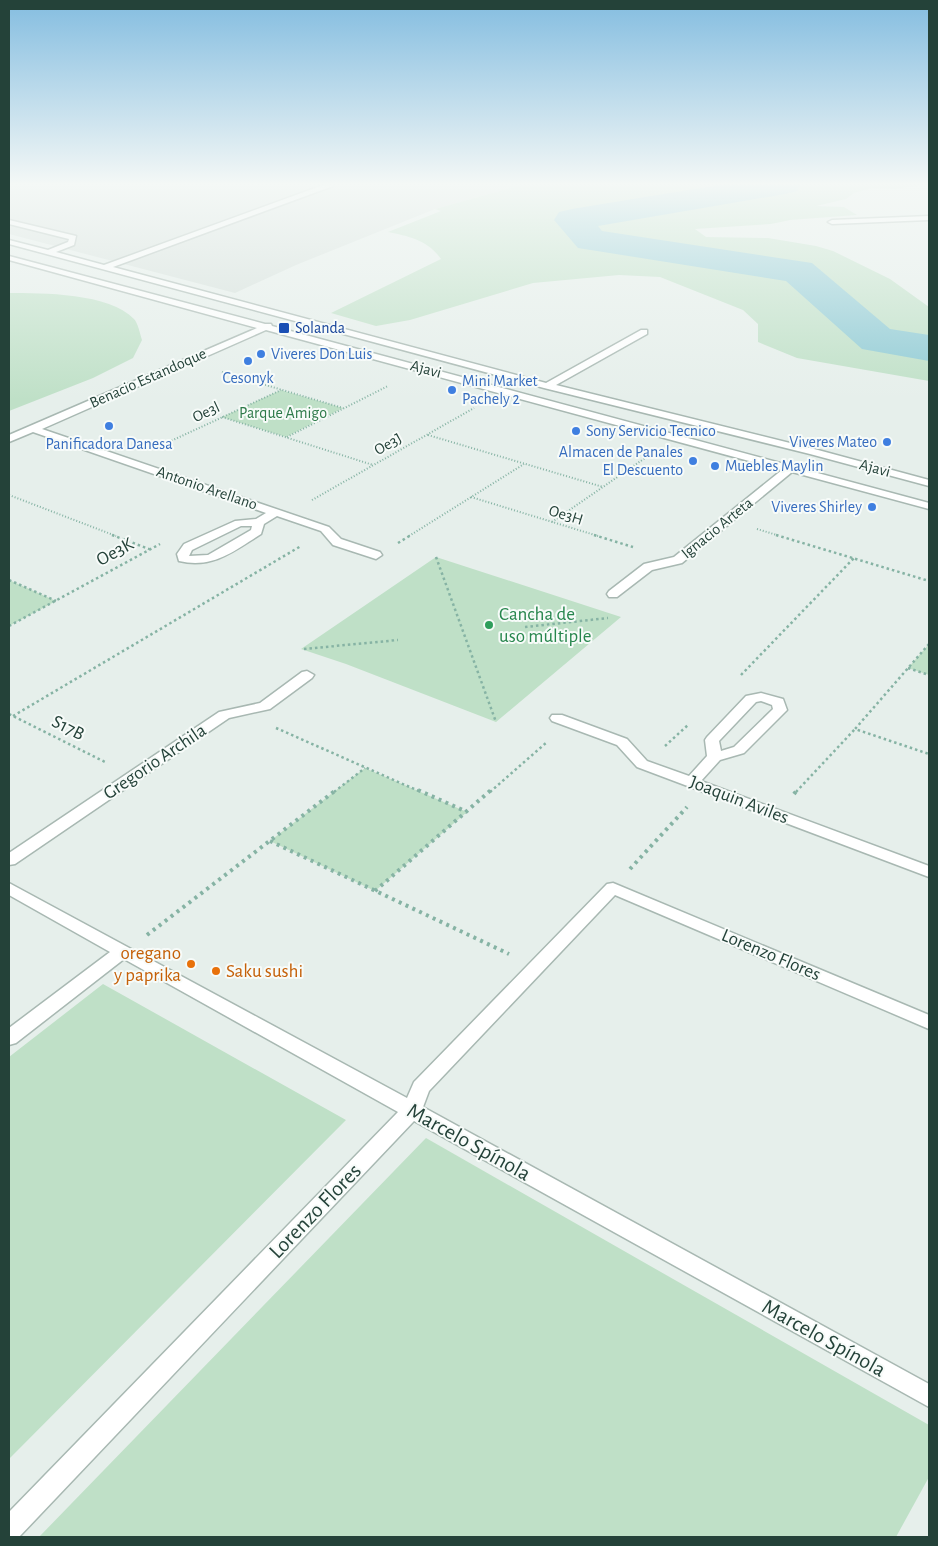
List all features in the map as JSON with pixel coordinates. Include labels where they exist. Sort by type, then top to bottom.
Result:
[{"type":"street","name":"Ajavi","points":[[60,256],[547,386],[814,452],[929,483]]},
{"type":"street","points":[[103,268],[136,256]]},
{"type":"street","name":"Ajavi","points":[[9,258],[929,506]]},
{"type":"street","name":"Benacio Estandoque","points":[[9,439],[288,318]]},
{"type":"street","points":[[547,386],[644,332]]},
{"type":"street","name":"Antonio Arellano","points":[[33,429],[325,529],[337,542],[376,555]]},
{"type":"street","name":"Ignacio Arteta","points":[[613,594],[648,567],[678,560],[791,468]]},
{"type":"street","points":[[258,522],[256,532],[222,553],[198,561],[184,558],[183,554],[188,547],[239,523],[258,522],[276,512]]},
{"type":"street","name":"Gregorio Archila","points":[[9,860],[224,715],[264,706],[307,675]]},
{"type":"street","points":[[692,782],[715,757],[739,750],[780,710],[778,702],[761,698],[752,699],[712,740],[715,757]]},
{"type":"street","name":"Joaquin Aviles","points":[[557,718],[622,742],[642,764],[929,872]]},
{"type":"street","name":"Marcelo Spínola","points":[[9,888],[929,1396]]},
{"type":"street","name":"Lorenzo Flores","points":[[9,1530],[412,1110],[421,1087],[613,888],[929,1022]]},
{"type":"street","points":[[9,1038],[123,951]]},
{"type":"path","points":[[217,371],[343,408]]},
{"type":"path","points":[[286,437],[391,384]]},
{"type":"path","name":"Oe3l","points":[[156,448],[281,390]]},
{"type":"path","name":"Oe3J","points":[[310,501],[476,408]]},
{"type":"path","points":[[222,417],[373,465]]},
{"type":"path","points":[[428,435],[603,487]]},
{"type":"path","points":[[552,522],[655,450]]},
{"type":"path","points":[[396,544],[524,464]]},
{"type":"path","points":[[9,495],[149,549]]},
{"type":"path","name":"Oe3H","points":[[471,497],[636,548]]},
{"type":"path","points":[[749,527],[929,581]]},
{"type":"path","name":"Oe3K","points":[[9,626],[168,540]]},
{"type":"path","points":[[13,716],[304,544]]},
{"type":"path","points":[[436,557],[496,722]]},
{"type":"path","points":[[737,679],[854,558]]},
{"type":"path","points":[[9,580],[56,601]]},
{"type":"path","points":[[525,627],[611,618]]},
{"type":"path","points":[[300,649],[398,640]]},
{"type":"path","points":[[790,798],[929,644]]},
{"type":"path","points":[[908,668],[929,675]]},
{"type":"path","name":"S17B","points":[[9,714],[106,763]]},
{"type":"path","points":[[661,750],[688,724]]},
{"type":"path","points":[[270,725],[467,812]]},
{"type":"path","points":[[855,728],[929,754]]},
{"type":"path","points":[[375,891],[547,742]]},
{"type":"path","points":[[142,939],[365,768]]},
{"type":"path","points":[[613,888],[693,799]]},
{"type":"path","points":[[270,841],[516,957]]},
{"type":"shaded area","points":[[94,256],[318,256],[235,293]]},
{"type":"green space","points":[[439,256],[843,256],[890,279],[929,307],[929,381],[797,358],[758,342],[758,324],[743,310],[660,277],[619,275],[533,283],[410,320],[376,326],[331,313],[441,259]]},
{"type":"green space","points":[[9,293],[57,294],[93,299],[109,304],[123,310],[134,319],[142,340],[133,358],[93,378],[9,411]]},
{"type":"green space","name":"Parque Amigo","points":[[281,390],[343,408],[286,437],[222,417]]},
{"type":"green space","points":[[436,557],[621,617],[496,722],[346,664],[301,649]]},
{"type":"green space","points":[[9,580],[56,601],[9,626]]},
{"type":"green space","points":[[929,644],[929,675],[908,668]]},
{"type":"green space","points":[[365,768],[467,812],[375,891],[270,841]]},
{"type":"green space","points":[[103,984],[346,1120],[9,1459],[9,1057]]},
{"type":"green space","points":[[426,1138],[929,1425],[929,1477],[896,1537],[39,1537]]},
{"type":"waterway","points":[[699,256],[798,271],[877,340],[929,348]]},
{"type":"place","name":"Solanda","points":[[284,328]]},
{"type":"place","name":"Viveres Don Luis","points":[[261,354]]},
{"type":"place","name":"Cesonyk","points":[[248,361]]},
{"type":"place","name":"Mini Market Pachely 2","points":[[452,390]]},
{"type":"place","name":"Panificadora Danesa","points":[[109,426]]},
{"type":"place","name":"Sony Servicio Tecnico","points":[[576,431]]},
{"type":"place","name":"Viveres Mateo","points":[[887,442]]},
{"type":"place","name":"Almacen de Panales El Descuento","points":[[693,461]]},
{"type":"place","name":"Muebles Maylin","points":[[715,466]]},
{"type":"place","name":"Viveres Shirley","points":[[872,507]]},
{"type":"place","name":"Cancha de uso múltiple","points":[[489,625]]},
{"type":"place","name":"oregano y paprika","points":[[191,964]]},
{"type":"place","name":"Saku sushi","points":[[216,971]]}]
